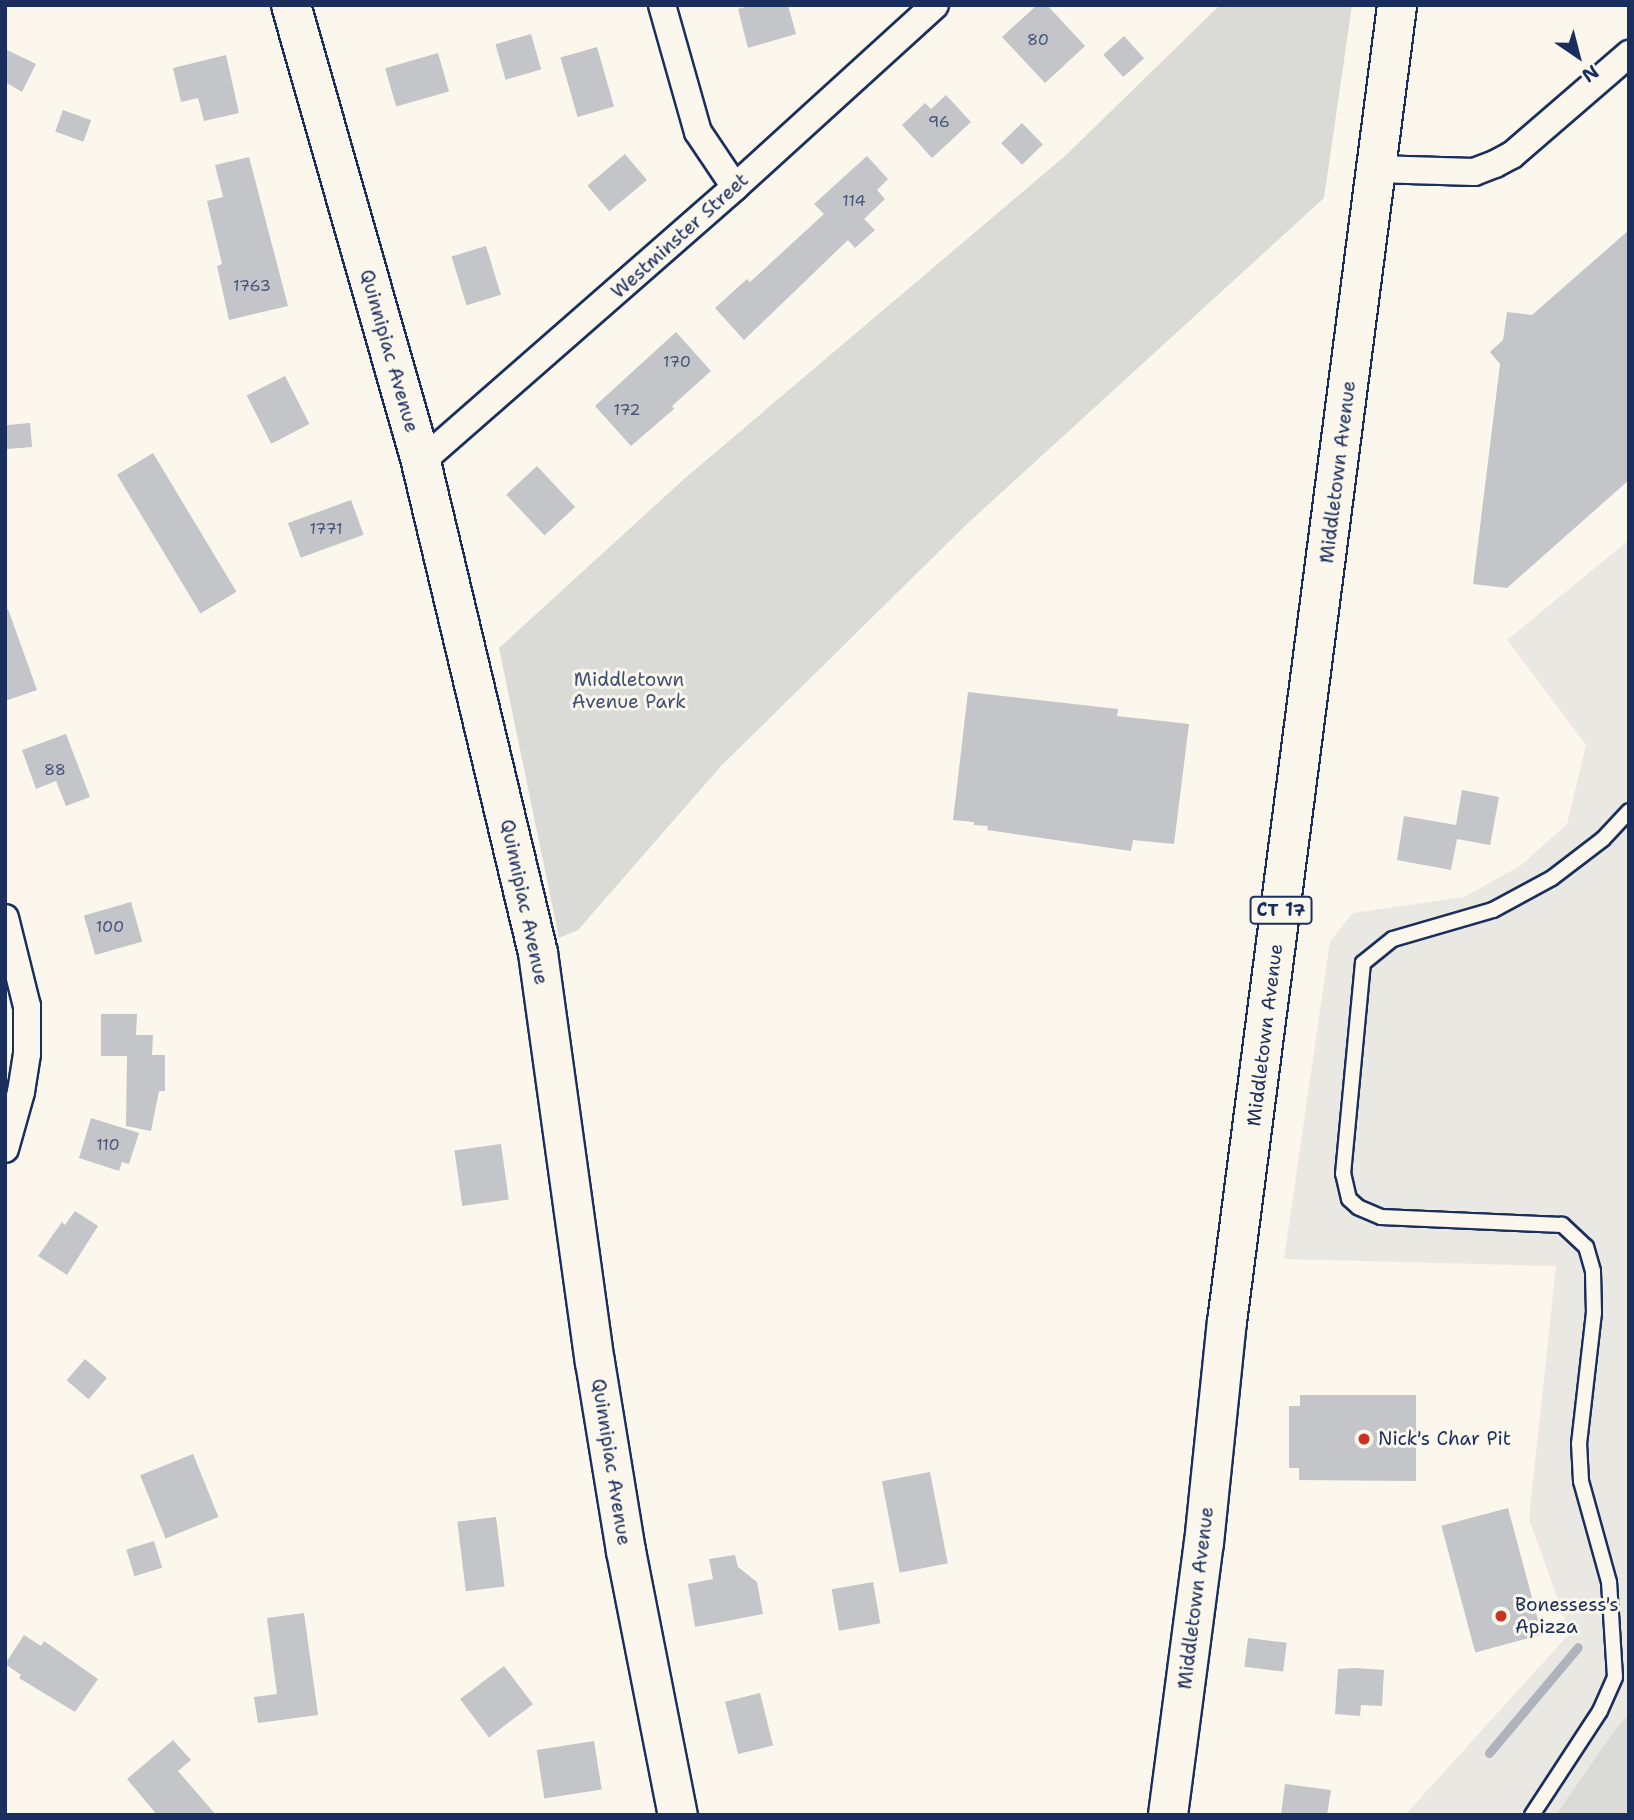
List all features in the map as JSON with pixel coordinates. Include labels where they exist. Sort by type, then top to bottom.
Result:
[{"type":"main road","name":"Quinnipiac Avenue","points":[[291,5],[421,462],[538,953],[595,1362],[626,1551],[678,1815]]},
{"type":"main road","name":"Middletown Avenue","points":[[1168,1815],[1204,1542],[1227,1322],[1397,5]]},
{"type":"street","points":[[662,5],[698,132],[735,187]]},
{"type":"street","name":"Westminster Street","points":[[421,462],[735,187],[935,5]]},
{"type":"street","points":[[1376,169],[1474,172],[1495,164],[1512,155],[1629,54]]},
{"type":"street","points":[[5,918],[27,1006],[27,1054],[22,1092],[5,1149]]},
{"type":"lane","points":[[1532,1815],[1622,1675],[1609,1582],[1581,1481],[1579,1444],[1594,1314],[1593,1271],[1586,1247],[1562,1225],[1381,1217],[1358,1207],[1349,1199],[1343,1174],[1363,963],[1393,939],[1493,910],[1552,878],[1603,839],[1629,811]]},
{"type":"shaded area","points":[[1629,540],[1629,1815],[1405,1815],[1570,1633],[1529,1519],[1556,1266],[1284,1259],[1330,941],[1353,913],[1464,897],[1520,866],[1567,824],[1586,745],[1507,640]]},
{"type":"green space","name":"Middletown Avenue Park","points":[[1220,5],[1352,5],[1324,198],[968,523],[721,766],[578,930],[559,938],[499,648],[684,479],[1065,156]]},
{"type":"green space","points":[[1629,1714],[1629,1815],[1556,1815],[1617,1727]]},
{"type":"building","points":[[753,5],[788,5],[796,34],[748,48],[738,9]]},
{"type":"building","points":[[1037,5],[1047,5],[1085,46],[1045,83],[1002,37]]},
{"type":"building","points":[[531,34],[541,70],[506,80],[495,44]]},
{"type":"building","points":[[1124,36],[1144,58],[1123,77],[1103,55]]},
{"type":"building","points":[[597,47],[614,107],[578,117],[560,57]]},
{"type":"building","points":[[5,49],[36,64],[22,92],[5,82]]},
{"type":"building","points":[[438,53],[449,91],[396,107],[385,68]]},
{"type":"building","points":[[226,55],[239,113],[204,121],[198,98],[181,102],[173,68]]},
{"type":"building","points":[[946,95],[971,122],[932,158],[902,125],[925,103],[931,109]]},
{"type":"building","points":[[63,110],[91,120],[83,142],[55,132]]},
{"type":"building","points":[[1022,123],[1043,145],[1022,165],[1001,143]]},
{"type":"building","points":[[625,154],[647,180],[609,212],[587,185]]},
{"type":"building","points":[[867,156],[888,179],[877,190],[885,199],[864,219],[875,230],[855,248],[848,240],[744,340],[715,308],[747,279],[750,282],[824,214],[814,204]]},
{"type":"building","points":[[249,157],[288,306],[229,320],[217,266],[222,264],[207,201],[223,197],[215,165]]},
{"type":"building","points":[[1629,230],[1629,480],[1507,588],[1473,584],[1500,364],[1490,352],[1503,340],[1507,312],[1532,315]]},
{"type":"building","points":[[486,246],[501,295],[466,305],[452,257]]},
{"type":"building","points":[[676,332],[711,371],[672,406],[674,409],[631,446],[595,406]]},
{"type":"building","points":[[285,376],[310,424],[271,444],[247,396]]},
{"type":"building","points":[[30,423],[32,447],[7,449],[5,425]]},
{"type":"building","points":[[153,453],[236,592],[200,613],[117,475]]},
{"type":"building","points":[[537,466],[575,507],[544,536],[506,495]]},
{"type":"building","points":[[351,500],[364,535],[301,558],[288,523]]},
{"type":"building","points":[[5,609],[8,609],[37,690],[5,701]]},
{"type":"building","points":[[968,692],[1118,709],[1117,716],[1189,724],[1174,844],[1133,840],[1131,851],[987,830],[988,826],[953,820]]},
{"type":"building","points":[[66,734],[90,797],[66,806],[56,781],[36,789],[22,750]]},
{"type":"building","points":[[1462,790],[1499,797],[1490,845],[1457,839],[1451,870],[1397,860],[1404,816],[1456,825]]},
{"type":"building","points":[[131,902],[142,941],[95,955],[84,916]]},
{"type":"building","points":[[101,1014],[137,1014],[136,1035],[153,1035],[152,1055],[165,1055],[165,1091],[159,1091],[151,1131],[126,1126],[127,1056],[101,1056]]},
{"type":"building","points":[[91,1118],[139,1133],[129,1164],[122,1162],[119,1171],[79,1158]]},
{"type":"building","points":[[501,1144],[509,1199],[462,1206],[454,1151]]},
{"type":"building","points":[[75,1211],[98,1226],[67,1275],[38,1256],[62,1222],[65,1225]]},
{"type":"building","points":[[85,1359],[107,1378],[89,1399],[67,1380]]},
{"type":"building","points":[[1300,1395],[1416,1395],[1416,1481],[1299,1480],[1299,1468],[1289,1468],[1289,1406],[1300,1406]]},
{"type":"building","points":[[193,1454],[218,1517],[166,1538],[140,1475]]},
{"type":"building","points":[[930,1472],[948,1563],[900,1573],[882,1481]]},
{"type":"building","points":[[1508,1508],[1542,1635],[1475,1652],[1441,1526]]},
{"type":"building","points":[[496,1517],[505,1586],[466,1591],[457,1522]]},
{"type":"building","points":[[154,1541],[162,1568],[134,1576],[126,1549]]},
{"type":"building","points":[[735,1555],[738,1567],[757,1582],[763,1614],[695,1627],[688,1584],[713,1579],[709,1559]]},
{"type":"building","points":[[873,1582],[880,1623],[839,1631],[832,1589]]},
{"type":"building","points":[[304,1613],[318,1715],[258,1723],[254,1697],[277,1694],[267,1618]]},
{"type":"building","points":[[24,1635],[41,1646],[44,1641],[98,1679],[75,1712],[19,1678],[21,1675],[5,1664]]},
{"type":"building","points":[[1248,1638],[1287,1643],[1283,1672],[1244,1667]]},
{"type":"building","points":[[504,1666],[533,1704],[489,1737],[460,1699]]},
{"type":"building","points":[[1338,1669],[1384,1670],[1382,1706],[1361,1705],[1360,1716],[1335,1714]]},
{"type":"building","points":[[760,1693],[773,1745],[738,1754],[725,1702]]},
{"type":"building","points":[[173,1740],[191,1760],[178,1771],[216,1815],[157,1815],[127,1779]]},
{"type":"building","points":[[594,1741],[602,1789],[544,1798],[537,1750]]},
{"type":"building","points":[[1285,1784],[1331,1790],[1327,1815],[1281,1815]]},
{"type":"waterway","points":[[1489,1753],[1578,1647]]},
{"type":"place","name":"Nick's Char Pit","points":[[1364,1439]]},
{"type":"place","name":"Bonessess's Apizza","points":[[1501,1616]]}]
